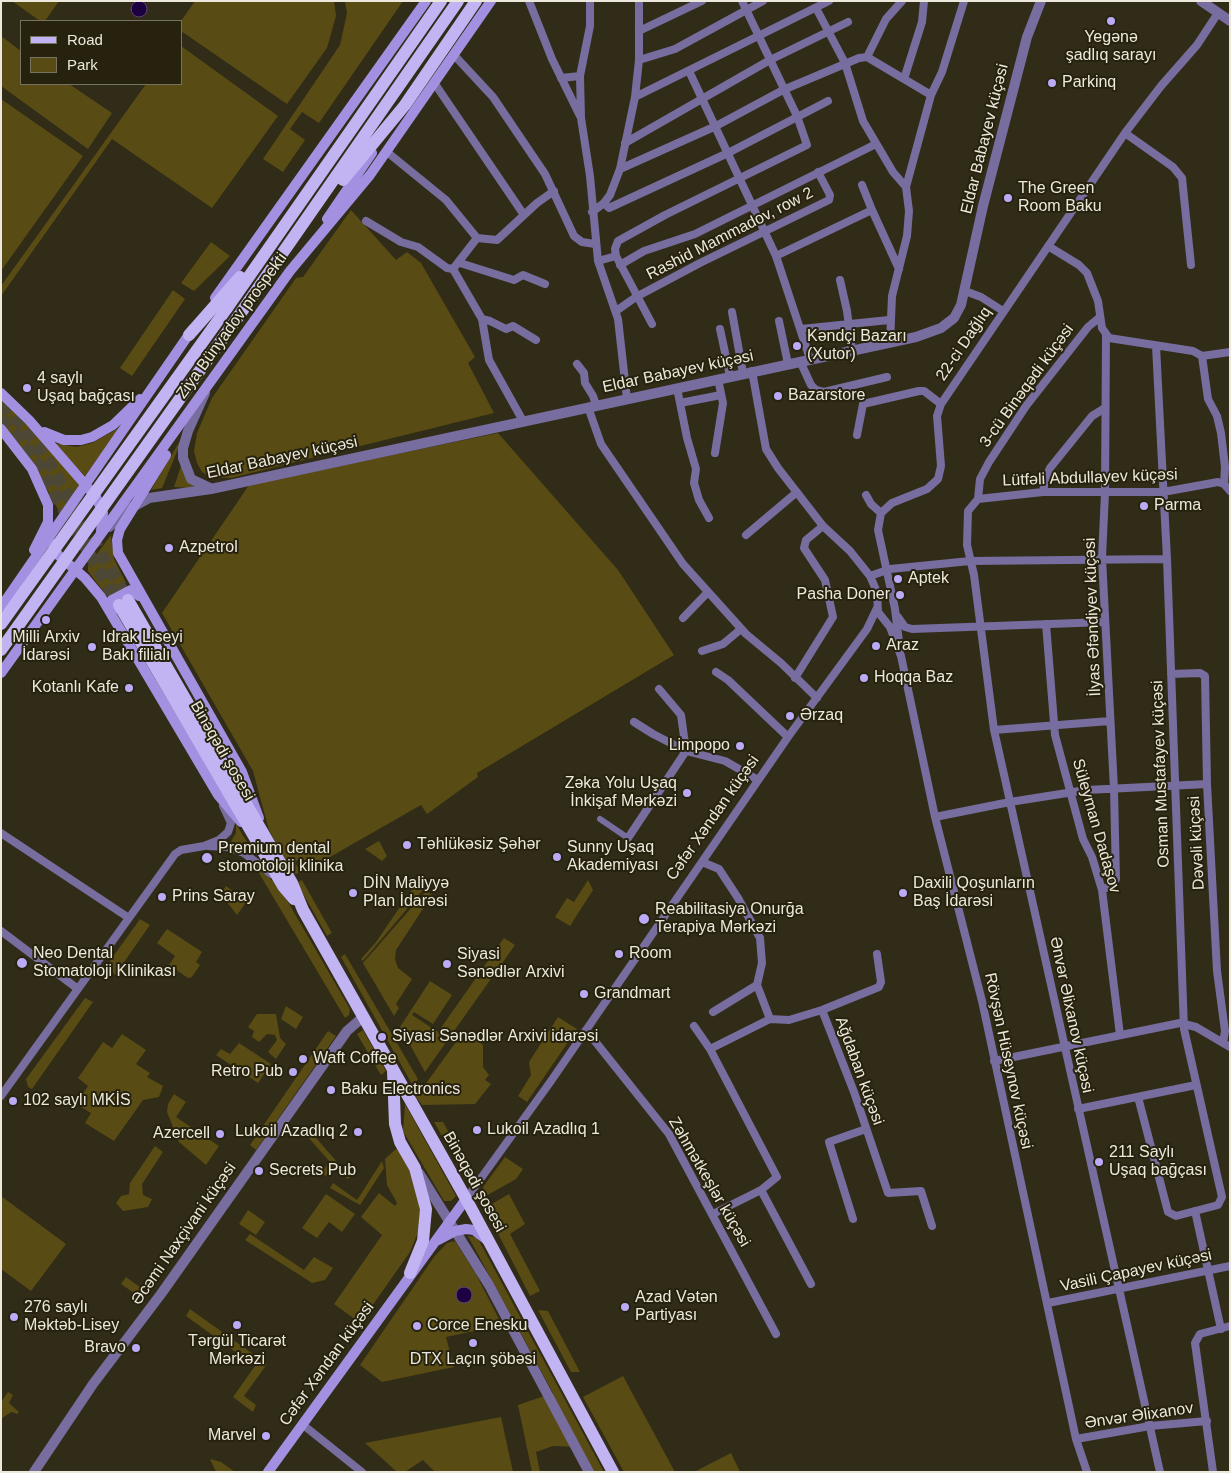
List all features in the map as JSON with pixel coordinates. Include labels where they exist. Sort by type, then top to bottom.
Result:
[{"type":"main road","name":"Ziya Bünyadov prospekti","points":[[1,607],[189,335],[426,1]]},
{"type":"main road","name":"Ziya Bünyadov prospekti","points":[[1,624],[227,308],[441,1]]},
{"type":"main road","name":"Ziya Bünyadov prospekti","points":[[1,650],[292,242],[458,1]]},
{"type":"main road","name":"Ziya Bünyadov prospekti","points":[[292,242],[405,106],[476,1]]},
{"type":"main road","name":"Ziya Bünyadov prospekti","points":[[1,673],[290,271],[387,152],[491,1]]},
{"type":"main road","points":[[290,271],[405,106]]},
{"type":"main road","points":[[189,335],[280,232]]},
{"type":"main road","points":[[29,420],[52,437],[64,440],[81,440],[113,425],[159,380]]},
{"type":"main road","points":[[210,383],[120,529],[117,546],[122,562],[242,772],[258,834]]},
{"type":"main road","points":[[1,393],[29,420],[86,485],[98,500],[103,513],[103,525],[97,541],[78,558],[63,558]]},
{"type":"main road","points":[[1,429],[32,470],[48,505],[48,522],[45,531],[27,561],[19,582]]},
{"type":"main road","points":[[71,506],[82,498],[88,497],[103,513]]},
{"type":"main road","points":[[62,520],[53,542],[55,551],[77,569],[96,589],[218,795],[258,834]]},
{"type":"main road","points":[[19,582],[40,567],[56,576],[57,588],[47,610]]},
{"type":"main road","points":[[114,619],[109,606],[110,602],[128,590],[133,590],[145,602]]},
{"type":"main road","name":"Binəqədi şosesi","points":[[123,602],[258,834],[283,886],[303,910]]},
{"type":"main road","name":"Binəqədi şosesi","points":[[258,834],[292,883],[303,910],[394,1070],[462,1204],[489,1242],[613,1472]]},
{"type":"main road","points":[[394,1070],[394,1124],[400,1142],[416,1168],[425,1198],[426,1224],[422,1246],[410,1273]]},
{"type":"main road","name":"Cəfər Xəndan küçəsi","points":[[268,1472],[410,1273],[462,1204]]},
{"type":"main road","points":[[432,1243],[455,1231],[471,1229],[489,1242]]},
{"type":"street","points":[[529,1],[561,78],[581,118]]},
{"type":"street","points":[[590,1],[590,26],[580,76],[581,118],[590,176],[595,244],[598,261],[616,311],[627,399]]},
{"type":"street","points":[[592,212],[604,203],[610,195],[620,169],[635,97],[639,60],[639,1]]},
{"type":"street","points":[[639,31],[702,1]]},
{"type":"street","points":[[652,324],[636,297],[616,256],[614,248],[618,241],[740,178],[806,147],[807,141],[797,116],[742,1]]},
{"type":"street","points":[[639,60],[675,49],[763,1]]},
{"type":"street","points":[[635,97],[829,1]]},
{"type":"street","points":[[620,169],[716,126],[784,90],[845,64],[867,57],[886,19],[902,1]]},
{"type":"street","points":[[904,79],[922,22],[924,1]]},
{"type":"street","points":[[890,343],[889,320],[892,296],[907,236],[909,211],[906,187],[931,95],[942,72],[964,1]]},
{"type":"street","name":"Eldar Babayev küçəsi","points":[[97,541],[136,503],[158,496],[211,489],[890,343],[924,335],[948,324],[958,312],[965,291],[983,206],[1027,38],[1041,1]]},
{"type":"street","points":[[1201,1],[1230,21]]},
{"type":"street","points":[[816,8],[845,64],[863,121],[893,172],[906,187]]},
{"type":"street","name":"22-ci Dağlıq","points":[[881,513],[892,503],[926,489],[938,480],[941,466],[937,416],[941,404],[1125,133],[1196,45],[1218,13]]},
{"type":"street","points":[[625,144],[770,60],[848,22]]},
{"type":"street","points":[[454,55],[493,97],[545,174],[574,236],[582,242],[595,244]]},
{"type":"street","points":[[867,57],[931,95]]},
{"type":"street","points":[[689,71],[776,256],[801,329],[805,360],[811,385],[824,392],[887,377]]},
{"type":"street","points":[[561,78],[580,76]]},
{"type":"street","points":[[435,84],[524,215]]},
{"type":"street","points":[[604,203],[610,208],[728,153],[828,101]]},
{"type":"street","points":[[1125,133],[1178,172],[1183,185],[1191,265]]},
{"type":"street","points":[[620,265],[644,252],[695,234],[876,144]]},
{"type":"street","points":[[387,152],[446,200],[478,238],[497,240],[554,191]]},
{"type":"street","name":"Rashid Mammadov, row 2","points":[[616,311],[636,297],[764,230],[829,200],[830,195],[818,172]]},
{"type":"street","points":[[862,185],[900,269]]},
{"type":"street","points":[[776,256],[872,210]]},
{"type":"street","points":[[366,221],[401,242],[418,247],[447,268],[453,269]]},
{"type":"street","points":[[453,269],[460,263],[478,238]]},
{"type":"street","name":"İlyas Əfəndiyev küçəsi","points":[[1048,246],[1084,269],[1098,301],[1100,317],[1106,335],[1105,493],[1102,558],[1114,789],[1116,879],[1112,885],[1102,890]]},
{"type":"street","points":[[598,261],[616,256]]},
{"type":"street","points":[[460,263],[514,280],[523,275],[545,284]]},
{"type":"street","points":[[453,269],[482,319],[489,360],[523,421]]},
{"type":"street","points":[[840,280],[852,350]]},
{"type":"street","points":[[965,291],[981,297],[1003,311]]},
{"type":"street","points":[[732,312],[766,449],[823,526],[868,573],[876,592],[877,608],[893,633],[901,656]]},
{"type":"street","name":"3-cü Binəqədi küçəsi","points":[[970,561],[967,545],[968,511],[978,499],[980,478],[988,462],[1015,422],[1088,326],[1100,317]]},
{"type":"street","points":[[482,319],[490,320],[506,329],[513,326],[536,340]]},
{"type":"street","points":[[801,329],[889,320]]},
{"type":"street","points":[[780,321],[788,364]]},
{"type":"street","points":[[720,329],[730,376]]},
{"type":"street","points":[[1106,335],[1114,340],[1193,351],[1202,356],[1230,352]]},
{"type":"street","name":"Osman Mustafayev küçəsi","points":[[1156,346],[1167,560],[1174,787],[1185,1036],[1222,1197],[1218,1205],[1195,1211]]},
{"type":"street","points":[[1202,356],[1208,399],[1217,416],[1221,433],[1225,467],[1224,484],[1230,491]]},
{"type":"street","points":[[577,364],[584,373],[585,383],[594,396],[592,406],[599,440],[677,555],[741,629],[817,698]]},
{"type":"street","points":[[715,453],[723,403],[718,379]]},
{"type":"street","points":[[210,383],[192,422],[183,453],[185,465],[191,479],[211,489]]},
{"type":"street","points":[[677,388],[696,468],[694,483],[699,500],[709,518]]},
{"type":"street","points":[[857,435],[864,404],[919,391],[924,391],[941,404]]},
{"type":"street","points":[[680,403],[722,395]]},
{"type":"street","points":[[1043,492],[1050,468],[1092,416],[1105,408]]},
{"type":"street","name":"Lütfəli Abdullayev küçəsi","points":[[978,499],[1043,492],[1163,492],[1211,483],[1224,484]]},
{"type":"street","points":[[746,534],[797,492]]},
{"type":"street","points":[[866,495],[871,504],[881,513],[878,530],[895,609],[901,656]]},
{"type":"street","points":[[795,678],[833,617],[825,580],[804,548],[806,540],[823,526]]},
{"type":"street","points":[[868,573],[970,561],[1102,558],[1167,560]]},
{"type":"street","name":"Ənvər Əlixanov küçəsi","points":[[970,561],[994,730],[1160,1472]]},
{"type":"street","points":[[683,618],[708,592]]},
{"type":"street","name":"Cəfər Xəndan küçəsi","points":[[462,1204],[586,1030],[788,737],[871,624],[877,608]]},
{"type":"street","points":[[895,609],[900,620],[908,628],[980,628],[1105,622]]},
{"type":"street","points":[[871,624],[892,617],[895,609]]},
{"type":"street","name":"Süleyman Dadaşov","points":[[1046,624],[1054,726],[1083,839],[1092,857],[1102,890],[1120,1035]]},
{"type":"street","points":[[702,651],[724,644],[741,629]]},
{"type":"street","name":"Rövşən Hüseynov küçəsi","points":[[901,656],[936,817],[982,1000],[1076,1439],[1087,1472]]},
{"type":"street","points":[[716,672],[728,680],[788,737]]},
{"type":"street","name":"Dəvəli küçəsi","points":[[1171,674],[1200,673],[1205,676],[1207,784],[1218,971],[1226,1045]]},
{"type":"street","points":[[600,819],[628,838],[686,751],[681,715],[659,689]]},
{"type":"street","points":[[994,730],[1110,721]]},
{"type":"street","points":[[634,722],[686,751],[725,761],[758,780]]},
{"type":"street","points":[[936,817],[1071,792],[1207,784]]},
{"type":"street","points":[[1,1096],[175,854],[181,850],[204,846],[219,840],[230,829],[230,819],[218,795]]},
{"type":"street","points":[[1,833],[128,918]]},
{"type":"street","points":[[204,846],[227,848],[249,855],[283,886]]},
{"type":"street","points":[[702,862],[719,869],[738,898],[760,938],[762,963],[757,985],[770,1019],[710,1049]]},
{"type":"street","points":[[1,932],[78,989]]},
{"type":"street","points":[[822,1010],[879,986],[881,982],[877,954]]},
{"type":"street","points":[[713,1012],[757,985]]},
{"type":"street","name":"Ağdaban küçəsi","points":[[770,1019],[789,1020],[822,1010],[888,1193],[922,1191],[932,1226]]},
{"type":"street","name":"Əcəmi Naxçivani küçəsi","points":[[34,1472],[93,1384],[161,1294],[347,1031],[363,1017]]},
{"type":"street","points":[[994,1061],[1184,1023],[1196,1027],[1226,1045]]},
{"type":"street","points":[[694,1026],[710,1049],[777,1177],[776,1180],[761,1190],[713,1214]]},
{"type":"street","name":"Zəhmətkeşlər küçəsi","points":[[586,1030],[669,1134],[776,1334]]},
{"type":"street","points":[[1,1079],[10,1084]]},
{"type":"street","points":[[1078,1109],[1196,1085]]},
{"type":"street","points":[[1138,1097],[1168,1212],[1176,1216],[1195,1211],[1221,1329]]},
{"type":"street","points":[[853,1219],[829,1142],[866,1129]]},
{"type":"street","points":[[416,1168],[489,1285],[589,1472]]},
{"type":"street","points":[[761,1190],[811,1284]]},
{"type":"street","points":[[439,1206],[448,1211],[462,1204]]},
{"type":"street","name":"Vasili Çapayev küçəsi","points":[[1048,1303],[1230,1266]]},
{"type":"street","points":[[1213,1471],[1195,1343],[1200,1334],[1230,1326]]},
{"type":"street","name":"Ənvər Əlixanov","points":[[1076,1439],[1150,1426],[1207,1421]]},
{"type":"street","points":[[302,1424],[362,1472]]},
{"type":"green space","points":[[12,1],[59,1],[46,20],[39,20]]},
{"type":"green space","points":[[195,1],[334,1],[336,16],[327,48],[287,104],[182,32],[182,20]]},
{"type":"green space","points":[[345,1],[403,1],[319,123],[302,112],[290,129],[305,140],[283,172],[263,159],[340,45],[347,13]]},
{"type":"green space","points":[[1,36],[20,50],[20,85],[70,85],[112,113],[88,149],[1,86]]},
{"type":"green space","points":[[182,47],[278,116],[212,208],[112,139],[1,296],[1,286],[145,85],[182,85]]},
{"type":"green space","points":[[1,99],[83,156],[1,271]]},
{"type":"green space","points":[[351,210],[396,260],[407,252],[421,263],[475,357],[468,363],[494,413],[231,478],[210,477],[202,472],[194,451],[197,433],[212,398],[296,278],[303,277]]},
{"type":"green space","points":[[211,242],[230,256],[194,291],[181,283]]},
{"type":"green space","points":[[173,290],[185,299],[132,376],[120,368]]},
{"type":"green space","points":[[1,398],[19,414],[79,485],[60,513],[33,464],[1,424]]},
{"type":"green space","points":[[119,428],[85,476],[54,443],[76,447],[92,443]]},
{"type":"green space","points":[[185,432],[162,488],[151,490]]},
{"type":"green space","points":[[498,433],[618,570],[674,655],[477,773],[478,777],[427,814],[421,805],[309,869],[302,857],[295,862],[300,872],[296,874],[291,871],[269,830],[253,771],[162,613],[249,485]]},
{"type":"green space","points":[[182,463],[200,486],[191,488],[174,487]]},
{"type":"green space","points":[[111,535],[114,559],[126,583],[106,595],[88,571],[88,566]]},
{"type":"green space","points":[[236,824],[252,850],[230,843],[236,833]]},
{"type":"green space","points":[[379,841],[387,856],[382,861],[365,849]]},
{"type":"green space","points":[[256,868],[273,881],[288,902],[350,1009],[349,1015],[345,1018]]},
{"type":"green space","points":[[302,880],[332,933],[327,936],[297,883]]},
{"type":"green space","points":[[402,880],[428,884],[363,961],[361,959],[376,942],[413,888]]},
{"type":"green space","points":[[588,880],[593,890],[570,926],[555,917],[567,898],[574,902]]},
{"type":"green space","points":[[226,886],[247,901],[237,915],[221,894]]},
{"type":"green space","points":[[426,891],[432,895],[396,950],[395,959],[398,968],[412,979],[396,1004],[399,1008],[394,1016],[363,963]]},
{"type":"green space","points":[[140,919],[150,925],[115,975],[107,965]]},
{"type":"green space","points":[[167,929],[202,952],[196,962],[200,965],[192,977],[188,978],[169,965],[175,956],[157,943]]},
{"type":"green space","points":[[504,938],[515,945],[425,1072],[400,1027],[430,981],[452,995],[433,1024],[414,1012],[412,1015],[438,1032]]},
{"type":"green space","points":[[345,954],[418,1079],[413,1086],[341,957]]},
{"type":"green space","points":[[85,998],[93,1002],[32,1089],[28,1087],[26,1079]]},
{"type":"green space","points":[[286,1006],[303,1017],[296,1029],[281,1019]]},
{"type":"green space","points":[[257,1014],[276,1014],[280,1038],[286,1044],[276,1059],[268,1052],[277,1040],[275,1035],[267,1034],[259,1042],[252,1037],[254,1031],[248,1027]]},
{"type":"green space","points":[[558,1017],[577,1029],[527,1102],[518,1096],[531,1075],[529,1062]]},
{"type":"green space","points":[[363,1030],[386,1071],[381,1075],[357,1034]]},
{"type":"green space","points":[[328,1031],[336,1036],[256,1150],[250,1145]]},
{"type":"green space","points":[[464,1031],[483,1045],[483,1067],[489,1075],[485,1080],[491,1084],[475,1104],[422,1105],[416,1097]]},
{"type":"green space","points":[[122,1034],[146,1050],[136,1064],[150,1073],[147,1077],[163,1086],[159,1097],[143,1100],[114,1141],[85,1123],[91,1113],[76,1104],[88,1086],[78,1078],[103,1042],[112,1048]]},
{"type":"green space","points":[[239,1043],[271,1064],[258,1083],[216,1055],[221,1049],[230,1054]]},
{"type":"green space","points":[[174,1094],[186,1102],[176,1117],[219,1146],[206,1165],[179,1142],[167,1112],[168,1104]]},
{"type":"green space","points":[[405,1104],[456,1196],[451,1201],[444,1201],[403,1131]]},
{"type":"green space","points":[[434,1122],[443,1122],[467,1166],[463,1173]]},
{"type":"green space","points":[[310,1131],[350,1177],[348,1179],[334,1169],[325,1176],[321,1172],[330,1162],[307,1136]]},
{"type":"green space","points":[[155,1146],[163,1152],[142,1184],[143,1195],[152,1199],[148,1207],[123,1211],[116,1203],[121,1196],[129,1194],[130,1183]]},
{"type":"green space","points":[[397,1148],[412,1172],[420,1197],[421,1225],[410,1252],[360,1323],[334,1304],[382,1235],[361,1217],[379,1193],[395,1206],[397,1203],[387,1185],[385,1159]]},
{"type":"green space","points":[[505,1157],[523,1169],[516,1179],[484,1197],[483,1187]]},
{"type":"green space","points":[[382,1161],[384,1168],[360,1205],[330,1188],[333,1183],[357,1200]]},
{"type":"green space","points":[[326,1194],[355,1214],[342,1232],[329,1222],[317,1238],[302,1228]]},
{"type":"green space","points":[[509,1194],[525,1224],[510,1234],[540,1291],[530,1296],[485,1208]]},
{"type":"green space","points":[[1,1196],[66,1244],[31,1291],[1,1269]]},
{"type":"green space","points":[[248,1210],[265,1222],[256,1235],[239,1224]]},
{"type":"green space","points":[[250,1234],[304,1270],[314,1257],[333,1268],[325,1280],[312,1283],[245,1240]]},
{"type":"green space","points":[[468,1236],[477,1237],[604,1472],[593,1472],[579,1447],[553,1446],[536,1452],[540,1472],[532,1472],[518,1405],[553,1393]]},
{"type":"green space","points":[[455,1241],[476,1274],[502,1325],[446,1337],[454,1367],[382,1382],[360,1365],[434,1257],[447,1243]]},
{"type":"green space","points":[[126,1277],[148,1293],[144,1300],[121,1284]]},
{"type":"green space","points":[[190,1309],[267,1364],[244,1396],[256,1405],[253,1412],[233,1397],[255,1366],[186,1316]]},
{"type":"green space","points":[[538,1310],[548,1311],[580,1372],[571,1372]]},
{"type":"green space","points":[[623,1376],[675,1472],[624,1472],[583,1397]]},
{"type":"green space","points":[[8,1392],[13,1395],[9,1403],[19,1412],[17,1414],[12,1412],[1,1419],[1,1402]]},
{"type":"green space","points":[[501,1417],[513,1472],[435,1472],[423,1460],[405,1472],[397,1472],[365,1443]]},
{"type":"green space","points":[[731,1453],[740,1472],[694,1472]]},
{"type":"green space","points":[[210,1459],[221,1462],[235,1472],[216,1472]]},
{"type":"shaded area","points":[[136,1],[142,1],[147,6],[145,15],[136,17],[131,12],[131,6]]},
{"type":"shaded area","points":[[464,1287],[470,1289],[472,1295],[470,1301],[464,1303],[458,1301],[456,1295],[458,1289]]},
{"type":"tunnel","points":[[1,404],[24,426],[51,466],[128,600]]},
{"type":"tunnel","points":[[1,419],[16,433],[42,472],[119,605]]},
{"type":"place","name":"Yegənə şadlıq sarayı","points":[[1111,21]]},
{"type":"place","name":"Parkinq","points":[[1052,83]]},
{"type":"place","name":"The Green Room Baku","points":[[1008,198]]},
{"type":"place","name":"Kəndçi Bazarı (Xutor)","points":[[797,346]]},
{"type":"place","name":"4 saylı Uşaq bağçası","points":[[27,388]]},
{"type":"place","name":"Bazarstore","points":[[778,396]]},
{"type":"place","name":"Parma","points":[[1144,506]]},
{"type":"place","name":"Azpetrol","points":[[169,548]]},
{"type":"place","name":"Aptek","points":[[898,579]]},
{"type":"place","name":"Pasha Doner","points":[[900,595]]},
{"type":"place","name":"Milli Arxiv İdarəsi","points":[[46,620]]},
{"type":"place","name":"Araz","points":[[876,646]]},
{"type":"place","name":"Idrak Liseyi Bakı filialı","points":[[92,647]]},
{"type":"place","name":"Hoqqa Baz","points":[[864,678]]},
{"type":"place","name":"Kotanlı Kafe","points":[[129,688]]},
{"type":"place","name":"Ərzaq","points":[[790,716]]},
{"type":"place","name":"Limpopo","points":[[740,746]]},
{"type":"place","name":"Zəka Yolu Uşaq İnkişaf Mərkəzi","points":[[687,793]]},
{"type":"place","name":"Təhlükəsiz Şəhər","points":[[407,845]]},
{"type":"place","name":"Sunny Uşaq Akademiyası","points":[[557,857]]},
{"type":"place","name":"Premium dental stomotoloji klinika","points":[[207,858]]},
{"type":"place","name":"DİN Maliyyə Plan İdarəsi","points":[[353,893]]},
{"type":"place","name":"Daxili Qoşunların Baş İdarəsi","points":[[903,893]]},
{"type":"place","name":"Prins Saray","points":[[162,897]]},
{"type":"place","name":"Reabilitasiya Onurğa Terapiya Mərkəzi","points":[[644,919]]},
{"type":"place","name":"Room","points":[[619,954]]},
{"type":"place","name":"Neo Dental Stomatoloji Klinikası","points":[[22,963]]},
{"type":"place","name":"Siyasi Sənədlər Arxivi","points":[[447,964]]},
{"type":"place","name":"Grandmart","points":[[584,994]]},
{"type":"place","name":"Siyasi Sənədlər Arxivi idarəsi","points":[[382,1037]]},
{"type":"place","name":"Waft Coffee","points":[[303,1059]]},
{"type":"place","name":"Retro Pub","points":[[293,1072]]},
{"type":"place","name":"Baku Electronics","points":[[331,1090]]},
{"type":"place","name":"102 saylı MKİS","points":[[13,1101]]},
{"type":"place","name":"Lukoil Azadlıq 1","points":[[477,1130]]},
{"type":"place","name":"Lukoil Azadlıq 2","points":[[358,1132]]},
{"type":"place","name":"Azercell","points":[[220,1134]]},
{"type":"place","name":"211 Saylı Uşaq bağçası","points":[[1099,1162]]},
{"type":"place","name":"Secrets Pub","points":[[259,1171]]},
{"type":"place","name":"Azad Vətən Partiyası","points":[[625,1307]]},
{"type":"place","name":"276 saylı Məktəb-Lisey","points":[[14,1317]]},
{"type":"place","name":"Tərgül Ticarət Mərkəzi","points":[[237,1325]]},
{"type":"place","name":"Corce Enesku","points":[[417,1326]]},
{"type":"place","name":"DTX Laçın şöbəsi","points":[[473,1343]]},
{"type":"place","name":"Bravo","points":[[136,1348]]},
{"type":"place","name":"Marvel","points":[[266,1436]]}]
